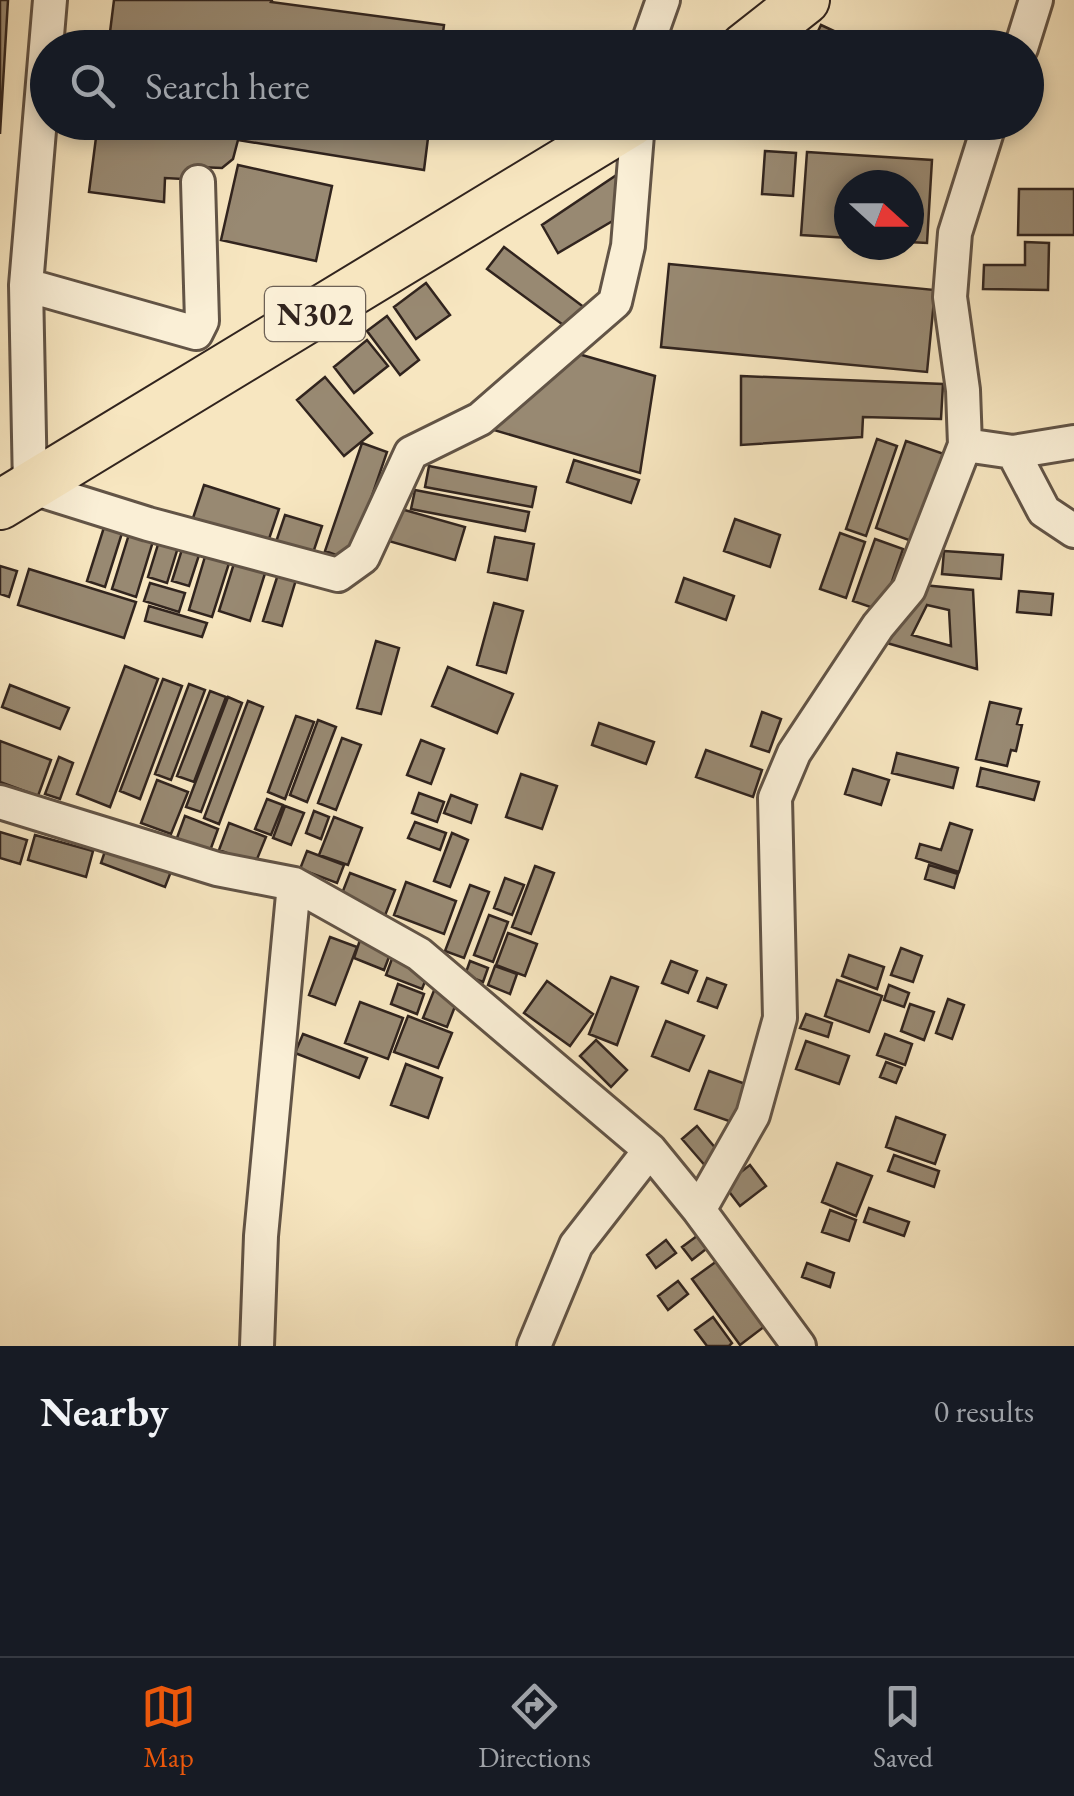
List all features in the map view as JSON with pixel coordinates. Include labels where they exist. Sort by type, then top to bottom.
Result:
[{"type":"highway","points":[[767,30],[805,0]]},
{"type":"highway","name":"N302","points":[[15,496],[600,140]]},
{"type":"street","points":[[47,30],[50,0]]},
{"type":"street","points":[[652,30],[663,0]]},
{"type":"street","points":[[1027,30],[1036,0]]},
{"type":"street","points":[[38,140],[15,496],[148,524],[338,576],[364,557],[411,454],[480,419],[614,302],[628,246],[625,140]]},
{"type":"street","points":[[699,1210],[753,1115],[780,1018],[775,798],[794,753],[878,626],[909,589],[965,445],[950,298],[955,232],[984,140]]},
{"type":"street","points":[[26,285],[196,333],[202,321],[198,182]]},
{"type":"street","points":[[965,445],[1013,452],[1074,442]]},
{"type":"street","points":[[1013,452],[1044,510],[1074,530]]},
{"type":"street","points":[[0,802],[217,869],[294,884],[419,954],[650,1150],[800,1346]]},
{"type":"street","points":[[257,1346],[261,1236],[294,884]]},
{"type":"street","points":[[534,1346],[576,1245],[650,1150]]},
{"type":"building","points":[[0,0],[8,0],[0,134]]},
{"type":"building","points":[[114,0],[272,0],[444,25],[443,30],[110,30]]},
{"type":"building","points":[[96,140],[238,140],[233,159],[222,168],[198,167],[183,179],[165,178],[164,202],[89,192]]},
{"type":"building","points":[[238,140],[428,140],[424,170]]},
{"type":"building","points":[[765,151],[796,153],[793,196],[762,194]]},
{"type":"building","points":[[807,152],[932,160],[927,243],[924,170],[834,170],[834,237],[801,235]]},
{"type":"building","points":[[238,165],[332,186],[316,261],[221,240]]},
{"type":"building","points":[[624,170],[621,216],[558,253],[542,225]]},
{"type":"building","points":[[1019,189],[1074,189],[1074,235],[1018,235]]},
{"type":"building","points":[[1025,242],[1049,243],[1048,290],[983,289],[984,265],[1025,265]]},
{"type":"building","points":[[504,247],[585,308],[570,330],[487,269]]},
{"type":"building","points":[[669,264],[935,290],[927,372],[661,347]]},
{"type":"building","points":[[426,283],[450,315],[416,339],[394,307]]},
{"type":"building","points":[[387,316],[419,360],[400,375],[367,331]]},
{"type":"building","points":[[367,340],[388,366],[354,393],[334,367]]},
{"type":"building","points":[[568,351],[655,376],[640,473],[487,428]]},
{"type":"building","points":[[741,376],[943,384],[941,419],[863,417],[862,437],[741,445]]},
{"type":"building","points":[[325,377],[372,433],[344,456],[297,400]]},
{"type":"building","points":[[877,439],[897,446],[866,536],[846,529]]},
{"type":"building","points":[[906,441],[944,454],[914,542],[876,528]]},
{"type":"building","points":[[362,443],[387,452],[350,560],[325,551]]},
{"type":"building","points":[[574,460],[639,480],[631,503],[567,482]]},
{"type":"building","points":[[429,466],[536,487],[532,507],[425,487]]},
{"type":"building","points":[[204,485],[279,509],[268,542],[193,518]]},
{"type":"building","points":[[415,490],[529,512],[525,531],[411,509]]},
{"type":"building","points":[[394,507],[465,527],[455,560],[385,540]]},
{"type":"building","points":[[285,515],[322,526],[311,559],[274,548]]},
{"type":"building","points":[[735,519],[780,535],[770,567],[724,551]]},
{"type":"building","points":[[105,524],[123,530],[105,587],[87,581]]},
{"type":"building","points":[[130,531],[154,538],[136,597],[112,589]]},
{"type":"building","points":[[840,533],[865,542],[846,598],[820,589]]},
{"type":"building","points":[[495,537],[534,544],[527,580],[488,572]]},
{"type":"building","points":[[160,538],[179,544],[167,583],[148,577]]},
{"type":"building","points":[[875,539],[903,549],[882,611],[853,601]]},
{"type":"building","points":[[184,543],[201,549],[189,586],[172,581]]},
{"type":"building","points":[[207,550],[231,557],[212,617],[189,610]]},
{"type":"building","points":[[944,551],[1003,555],[1001,579],[942,574]]},
{"type":"building","points":[[236,557],[267,567],[250,621],[219,611]]},
{"type":"building","points":[[0,566],[17,571],[9,597],[0,594]]},
{"type":"building","points":[[280,568],[298,573],[282,626],[263,621]]},
{"type":"building","points":[[29,569],[136,602],[124,638],[18,605]]},
{"type":"building","points":[[684,578],[734,596],[726,620],[676,602]]},
{"type":"building","points":[[150,583],[185,593],[179,612],[144,601]]},
{"type":"building","points":[[923,585],[973,590],[977,669],[880,641]],"holes":[[[927,605],[949,610],[951,646],[912,635]]]},
{"type":"building","points":[[1019,591],[1053,594],[1051,615],[1017,612]]},
{"type":"building","points":[[494,603],[523,611],[506,673],[477,665]]},
{"type":"building","points":[[149,606],[207,623],[202,637],[145,621]]},
{"type":"building","points":[[376,641],[399,648],[381,714],[357,708]]},
{"type":"building","points":[[125,666],[158,679],[110,807],[77,794]]},
{"type":"building","points":[[448,667],[513,694],[497,733],[432,706]]},
{"type":"building","points":[[163,679],[182,686],[140,799],[120,791]]},
{"type":"building","points":[[189,684],[205,690],[171,780],[155,774]]},
{"type":"building","points":[[10,685],[69,708],[60,729],[2,707]]},
{"type":"building","points":[[210,691],[226,697],[194,782],[177,776]]},
{"type":"building","points":[[228,697],[242,703],[201,812],[186,807]]},
{"type":"building","points":[[248,701],[263,707],[219,824],[204,818]]},
{"type":"building","points":[[990,702],[1021,709],[1016,751],[1011,750],[1007,766],[976,759]]},
{"type":"building","points":[[762,712],[781,719],[769,752],[751,746]]},
{"type":"building","points":[[296,716],[314,722],[285,799],[268,792]]},
{"type":"building","points":[[318,720],[336,727],[307,802],[290,795]]},
{"type":"building","points":[[599,723],[654,742],[646,764],[592,745]]},
{"type":"building","points":[[342,738],[361,745],[336,810],[318,803]]},
{"type":"building","points":[[421,740],[444,749],[431,784],[407,775]]},
{"type":"building","points":[[0,741],[51,760],[38,796],[0,782]]},
{"type":"building","points":[[706,750],[762,770],[753,797],[696,777]]},
{"type":"building","points":[[897,753],[958,768],[953,788],[892,773]]},
{"type":"building","points":[[59,757],[73,763],[60,799],[45,794]]},
{"type":"building","points":[[981,768],[1039,782],[1034,800],[977,786]]},
{"type":"building","points":[[853,769],[889,780],[881,805],[845,794]]},
{"type":"building","points":[[521,774],[557,786],[542,829],[506,817]]},
{"type":"building","points":[[157,780],[188,792],[171,834],[141,823]]},
{"type":"building","points":[[419,793],[444,802],[437,822],[412,813]]},
{"type":"building","points":[[451,795],[477,805],[471,823],[444,813]]},
{"type":"building","points":[[267,799],[283,805],[271,835],[255,829]]},
{"type":"building","points":[[285,806],[304,813],[291,845],[273,838]]},
{"type":"building","points":[[314,811],[329,817],[321,839],[306,833]]},
{"type":"building","points":[[185,816],[218,829],[207,859],[174,846]]},
{"type":"building","points":[[334,817],[362,828],[348,865],[319,855]]},
{"type":"building","points":[[415,822],[446,833],[440,850],[408,838]]},
{"type":"building","points":[[229,823],[266,837],[255,864],[219,850]]},
{"type":"building","points":[[950,823],[972,830],[959,872],[916,858],[920,844],[941,850]]},
{"type":"building","points":[[0,832],[27,840],[20,864],[0,858]]},
{"type":"building","points":[[452,833],[468,840],[450,887],[434,881]]},
{"type":"building","points":[[35,835],[93,851],[86,877],[28,860]]},
{"type":"building","points":[[107,845],[172,869],[165,887],[101,863]]},
{"type":"building","points":[[307,851],[344,865],[337,883],[300,869]]},
{"type":"building","points":[[929,865],[958,874],[954,888],[925,879]]},
{"type":"building","points":[[535,866],[554,873],[531,934],[512,927]]},
{"type":"building","points":[[350,873],[395,890],[384,918],[339,901]]},
{"type":"building","points":[[505,878],[524,885],[512,915],[494,908]]},
{"type":"building","points":[[406,882],[456,901],[444,934],[394,915]]},
{"type":"building","points":[[470,885],[489,892],[464,958],[445,951]]},
{"type":"building","points":[[489,915],[508,922],[493,962],[474,955]]},
{"type":"building","points":[[508,933],[537,944],[525,976],[496,965]]},
{"type":"building","points":[[330,937],[357,947],[335,1005],[309,995]]},
{"type":"building","points":[[361,937],[392,949],[384,970],[354,958]]},
{"type":"building","points":[[901,948],[922,956],[913,982],[891,975]]},
{"type":"building","points":[[849,955],[884,967],[877,989],[842,976]]},
{"type":"building","points":[[393,956],[430,969],[422,989],[386,975]]},
{"type":"building","points":[[470,961],[488,968],[483,982],[465,975]]},
{"type":"building","points":[[671,961],[697,971],[688,993],[662,983]]},
{"type":"building","points":[[495,966],[517,974],[510,994],[488,985]]},
{"type":"building","points":[[611,977],[638,987],[617,1045],[589,1034]]},
{"type":"building","points":[[707,978],[726,985],[717,1008],[698,1001]]},
{"type":"building","points":[[837,980],[882,996],[869,1032],[825,1016]]},
{"type":"building","points":[[547,981],[593,1014],[570,1046],[524,1013]]},
{"type":"building","points":[[398,984],[424,994],[417,1014],[391,1004]]},
{"type":"building","points":[[889,985],[909,993],[904,1007],[884,1000]]},
{"type":"building","points":[[435,988],[459,996],[447,1027],[423,1018]]},
{"type":"building","points":[[948,999],[964,1005],[952,1039],[936,1033]]},
{"type":"building","points":[[360,1002],[403,1018],[388,1059],[345,1043]]},
{"type":"building","points":[[910,1004],[934,1012],[924,1040],[901,1031]]},
{"type":"building","points":[[806,1014],[832,1023],[828,1037],[800,1028]]},
{"type":"building","points":[[408,1016],[452,1033],[438,1068],[394,1052]]},
{"type":"building","points":[[666,1021],[704,1036],[689,1071],[652,1056]]},
{"type":"building","points":[[303,1034],[367,1058],[359,1078],[295,1053]]},
{"type":"building","points":[[885,1034],[912,1044],[905,1065],[877,1055]]},
{"type":"building","points":[[596,1040],[627,1070],[611,1087],[580,1056]]},
{"type":"building","points":[[806,1041],[849,1056],[839,1084],[796,1069]]},
{"type":"building","points":[[886,1062],[902,1068],[896,1083],[880,1077]]},
{"type":"building","points":[[406,1064],[442,1078],[428,1118],[391,1105]]},
{"type":"building","points":[[709,1071],[754,1087],[740,1125],[695,1109]]},
{"type":"building","points":[[896,1117],[945,1135],[935,1164],[886,1147]]},
{"type":"building","points":[[697,1126],[722,1156],[708,1169],[682,1139]]},
{"type":"building","points":[[894,1155],[939,1171],[934,1187],[888,1171]]},
{"type":"building","points":[[837,1163],[872,1176],[856,1216],[822,1202]]},
{"type":"building","points":[[750,1165],[766,1186],[740,1206],[724,1185]]},
{"type":"building","points":[[869,1208],[909,1222],[904,1236],[864,1222]]},
{"type":"building","points":[[830,1210],[856,1220],[849,1241],[822,1232]]},
{"type":"building","points":[[701,1233],[710,1246],[692,1260],[682,1247]]},
{"type":"building","points":[[666,1240],[676,1253],[656,1268],[647,1255]]},
{"type":"building","points":[[717,1261],[765,1326],[740,1345],[692,1279]]},
{"type":"building","points":[[807,1263],[834,1273],[830,1287],[802,1277]]},
{"type":"building","points":[[678,1281],[688,1294],[668,1310],[658,1296]]},
{"type":"building","points":[[713,1317],[732,1343],[729,1346],[707,1346],[695,1330]]}]
